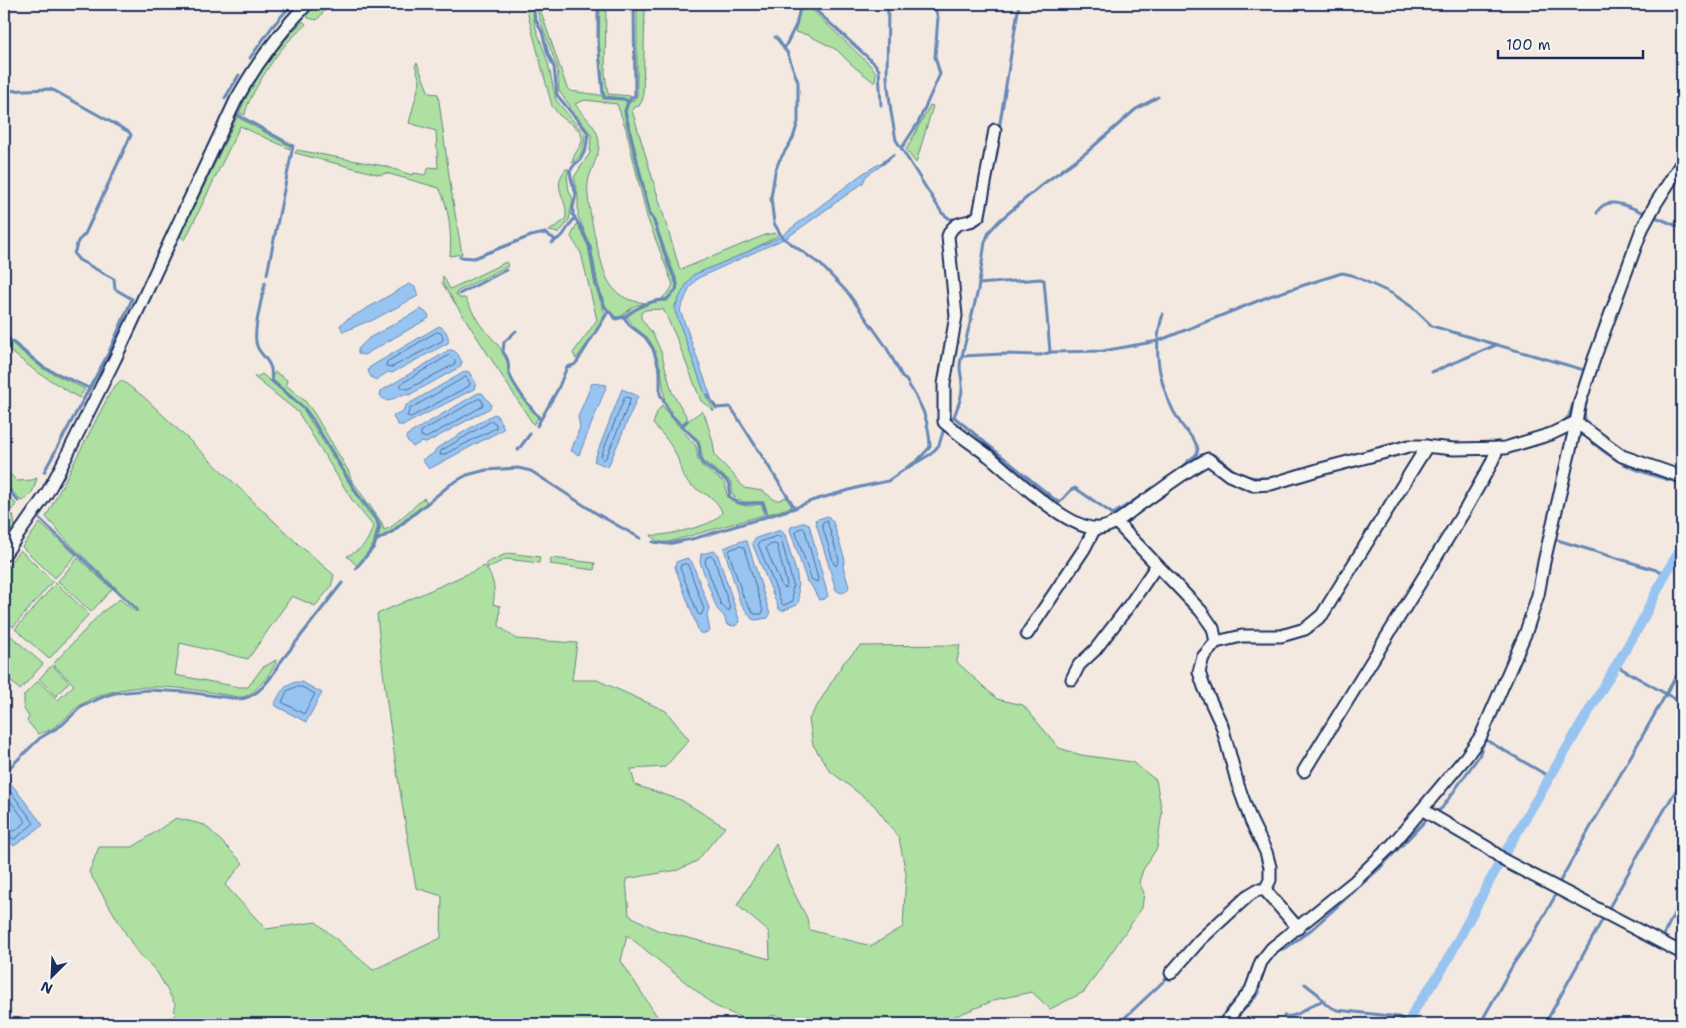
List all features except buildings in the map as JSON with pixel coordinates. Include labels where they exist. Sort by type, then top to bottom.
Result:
[{"type":"street","points":[[4,554],[47,493],[58,473],[115,359],[236,100],[250,74],[268,47],[307,4]]},
{"type":"street","points":[[995,130],[979,215],[975,220],[955,225],[951,228],[948,236],[956,316],[944,384],[944,422],[960,437],[989,456],[1044,502],[1072,521],[1088,528],[1100,528],[1116,522],[1191,468],[1208,459],[1229,474],[1253,485],[1271,484],[1410,446],[1454,449],[1505,448],[1551,434],[1576,422]]},
{"type":"street","points":[[1224,1024],[1251,990],[1261,962],[1272,948],[1355,881],[1392,845],[1466,758],[1481,736],[1526,632],[1538,595],[1580,402],[1594,359],[1642,229],[1682,162]]},
{"type":"street","points":[[1576,422],[1622,456],[1682,477]]},
{"type":"street","points":[[1265,890],[1270,880],[1270,867],[1241,794],[1222,726],[1199,672],[1203,657],[1216,642],[1242,636],[1281,636],[1305,629],[1322,615],[1427,446]]},
{"type":"street","points":[[1304,771],[1464,510],[1490,466],[1498,448]]},
{"type":"street","points":[[1116,522],[1201,611],[1213,628],[1216,642]]},
{"type":"street","points":[[1028,634],[1084,549],[1094,528]]},
{"type":"street","points":[[1072,679],[1079,665],[1095,650],[1132,602],[1157,565]]},
{"type":"street","points":[[1422,810],[1488,848],[1506,861],[1682,953]]},
{"type":"street","points":[[1170,974],[1200,940],[1249,895],[1257,890],[1265,890],[1298,928]]},
{"type":"green space","points":[[317,4],[330,4],[317,20],[308,18],[307,14]]},
{"type":"green space","points":[[525,4],[531,4],[535,25],[548,63],[556,100],[585,135],[582,151],[579,157],[572,163],[581,144],[582,137],[578,129],[559,115],[552,106]]},
{"type":"green space","points":[[564,4],[544,8],[541,12],[567,88],[570,91],[600,95],[604,98],[627,102],[624,111],[625,117],[649,216],[652,218],[676,284],[676,290],[666,299],[662,298],[673,285],[647,217],[626,129],[617,104],[585,100],[575,104],[593,126],[598,136],[599,147],[589,178],[588,191],[594,235],[606,277],[621,296],[646,303],[634,306],[622,316],[616,317],[610,313],[605,305],[598,284],[591,247],[578,216],[578,196],[574,177],[590,153],[591,135],[559,91],[557,67],[538,14],[537,5]]},
{"type":"green space","points":[[600,4],[606,4],[605,74],[608,94],[631,96],[627,100],[605,96],[604,94],[599,41]]},
{"type":"green space","points":[[637,4],[645,4],[643,99],[639,106],[634,107],[632,110],[680,270],[765,235],[775,233],[778,236],[741,255],[693,275],[675,305],[675,311],[704,391],[714,411],[701,401],[663,309],[645,310],[641,313],[641,318],[654,336],[661,352],[672,392],[688,419],[681,424],[665,402],[661,370],[654,348],[648,338],[633,326],[627,317],[650,304],[667,301],[677,290],[678,283],[651,214],[626,111],[629,103],[637,95]]},
{"type":"green space","points":[[802,4],[806,4],[870,65],[876,72],[875,83],[837,50],[808,35],[795,32]]},
{"type":"green space","points":[[303,21],[306,24],[284,46],[265,72],[254,91],[245,115],[239,113],[251,88],[266,64]]},
{"type":"green space","points":[[417,63],[429,93],[438,94],[462,254],[450,256],[449,221],[439,188],[386,173],[381,175],[295,153],[297,150],[384,166],[412,175],[414,173],[425,175],[429,167],[438,168],[436,131],[409,123],[420,81],[415,65]]},
{"type":"green space","points":[[930,105],[933,106],[916,163],[906,150]]},
{"type":"green space","points":[[237,117],[290,146],[290,149],[240,126],[185,240],[180,236]]},
{"type":"green space","points":[[566,169],[569,169],[567,176],[569,191],[573,199],[569,220],[559,233],[549,231],[565,220],[566,213],[560,183],[561,176]]},
{"type":"green space","points":[[577,223],[588,246],[595,286],[605,313],[595,333],[576,359],[573,353],[597,320],[581,253],[571,237]]},
{"type":"green space","points":[[506,262],[508,266],[458,291],[456,294],[459,298],[465,298],[479,323],[503,352],[508,365],[508,373],[538,418],[534,424],[442,283],[443,276],[450,289]]},
{"type":"green space","points":[[4,337],[42,368],[85,389],[79,398],[34,370],[4,346]]},
{"type":"green space","points":[[275,372],[287,380],[286,385],[305,401],[314,413],[349,472],[351,479],[382,523],[384,530],[391,527],[424,498],[427,502],[391,531],[377,539],[381,527],[380,523],[358,494],[312,417],[304,407],[273,380],[272,377]]},
{"type":"green space","points":[[262,374],[303,409],[364,507],[378,524],[373,545],[357,566],[347,556],[364,544],[373,526],[352,500],[298,412],[254,377]]},
{"type":"green space","points":[[121,380],[144,397],[298,544],[334,575],[331,587],[315,606],[292,596],[248,659],[180,643],[175,675],[239,687],[248,687],[262,668],[276,660],[269,675],[250,694],[238,697],[200,690],[158,687],[118,690],[82,704],[57,726],[38,734],[27,721],[29,717],[24,709],[24,695],[38,681],[58,700],[74,685],[53,664],[102,612],[120,599],[136,612],[138,609],[70,544],[46,517],[112,389]]},
{"type":"green space","points":[[662,405],[696,446],[698,460],[702,466],[725,483],[728,497],[733,502],[743,505],[762,505],[764,515],[668,542],[660,542],[654,539],[651,535],[673,533],[700,526],[713,521],[722,513],[716,502],[690,485],[686,480],[673,449],[653,424],[657,412]]},
{"type":"green space","points":[[702,411],[713,442],[715,456],[744,488],[763,491],[775,500],[786,497],[792,507],[768,514],[764,502],[743,502],[732,495],[732,484],[703,461],[699,440],[683,427]]},
{"type":"green space","points":[[4,468],[17,481],[37,478],[28,498],[21,501],[4,482]]},
{"type":"green space","points":[[4,491],[16,504],[12,510],[4,501]]},
{"type":"green space","points":[[13,514],[15,525],[4,542],[4,529]]},
{"type":"green space","points":[[40,523],[76,555],[55,578],[22,547]]},
{"type":"green space","points":[[20,550],[53,581],[13,627],[4,619],[4,570]]},
{"type":"green space","points":[[508,553],[540,557],[539,563],[506,559],[488,568],[486,563]]},
{"type":"green space","points":[[78,558],[112,589],[91,612],[58,581]]},
{"type":"green space","points":[[551,558],[595,563],[594,570],[550,564]]},
{"type":"green space","points":[[485,566],[494,584],[493,604],[500,606],[499,626],[516,639],[577,643],[572,680],[597,680],[666,711],[689,740],[665,767],[631,769],[635,785],[681,800],[725,827],[697,861],[678,870],[626,879],[629,915],[657,930],[770,959],[769,932],[737,905],[776,844],[789,883],[807,918],[810,930],[871,946],[903,927],[906,874],[899,838],[874,805],[830,771],[813,745],[809,719],[844,662],[860,646],[960,645],[957,662],[997,699],[1023,705],[1059,748],[1081,755],[1132,762],[1156,780],[1162,812],[1157,848],[1143,870],[1139,882],[1144,893],[1142,908],[1084,992],[1050,1009],[1032,992],[998,999],[936,1024],[809,1024],[809,1016],[786,1018],[773,1015],[755,1024],[715,1006],[627,935],[621,961],[662,1024],[174,1024],[175,1004],[157,972],[135,949],[89,872],[99,847],[133,847],[176,818],[205,825],[243,863],[225,885],[266,929],[316,922],[373,970],[441,938],[442,896],[416,888],[389,717],[377,614]]},
{"type":"green space","points":[[56,583],[89,614],[49,659],[15,629]]},
{"type":"green space","points":[[10,635],[43,664],[20,690],[4,675],[4,642]]},
{"type":"green space","points":[[52,665],[69,682],[56,696],[39,679]]},
{"type":"water","points":[[884,161],[885,163],[866,176],[863,183],[788,237],[698,278],[690,287],[680,310],[711,397],[707,399],[675,311],[679,298],[693,275],[780,237],[862,174]]},
{"type":"water","points":[[409,284],[415,287],[418,296],[371,321],[343,332],[340,325],[345,321]]},
{"type":"water","points":[[421,309],[428,314],[429,318],[364,355],[358,354],[358,349],[369,338]]},
{"type":"water","points":[[439,326],[446,333],[448,343],[392,373],[388,372],[376,380],[371,377],[368,371],[370,367]]},
{"type":"water","points":[[449,350],[454,351],[458,355],[462,362],[460,367],[409,395],[404,394],[388,401],[380,395],[381,391]]},
{"type":"water","points":[[466,371],[469,372],[476,383],[474,389],[404,425],[398,425],[393,417],[403,411],[405,406]]},
{"type":"water","points":[[592,383],[607,385],[579,455],[571,451],[580,427],[578,417]]},
{"type":"water","points":[[622,389],[638,396],[608,467],[594,461]]},
{"type":"water","points":[[478,393],[482,393],[491,404],[490,408],[426,443],[421,442],[413,447],[406,439],[407,435]]},
{"type":"water","points":[[496,414],[504,428],[502,430],[429,469],[422,460],[433,454],[437,448]]},
{"type":"water","points":[[828,516],[833,522],[845,560],[843,566],[849,587],[843,593],[836,590],[815,520]]},
{"type":"water","points":[[805,522],[809,524],[828,596],[825,599],[819,600],[811,585],[807,582],[790,530],[791,527]]},
{"type":"water","points":[[781,530],[785,535],[797,575],[799,600],[797,605],[782,611],[779,609],[752,543],[756,538]]},
{"type":"water","points":[[741,541],[746,541],[748,544],[770,614],[768,618],[752,619],[740,602],[724,548]]},
{"type":"water","points":[[714,551],[717,553],[740,622],[735,626],[727,625],[724,616],[717,609],[700,562],[701,554]]},
{"type":"water","points":[[687,558],[692,562],[709,608],[707,616],[710,631],[702,634],[699,632],[675,567],[676,562]]},
{"type":"water","points":[[296,682],[302,682],[322,693],[306,722],[274,705],[285,688]]},
{"type":"water","points":[[6,777],[43,825],[14,846],[4,837],[4,780]]},
{"type":"waterway","points":[[250,58],[272,27],[292,4]]},
{"type":"waterway","points":[[533,4],[535,18],[554,67],[557,95],[588,133],[586,149],[580,160],[570,171],[576,194],[573,215],[582,229],[590,248],[596,285],[605,307],[616,319],[624,317],[629,325],[645,337],[653,349],[660,371],[660,394],[671,415],[696,440],[703,464],[726,480],[730,485],[729,496],[738,502],[746,504],[763,503],[767,516]]},
{"type":"waterway","points":[[598,4],[598,41],[604,98],[624,99],[628,102]]},
{"type":"waterway","points":[[624,317],[644,305],[666,300],[676,290],[677,284],[653,218],[650,215],[625,111],[628,102],[635,95],[634,4]]},
{"type":"waterway","points":[[784,49],[796,25],[801,4]]},
{"type":"waterway","points":[[809,4],[875,64],[879,70],[881,105]]},
{"type":"waterway","points":[[888,4],[887,78],[896,140],[942,213],[950,219],[959,219]]},
{"type":"waterway","points":[[903,146],[918,123],[940,74],[935,57],[938,17],[933,4]]},
{"type":"waterway","points":[[999,129],[1019,4]]},
{"type":"waterway","points":[[775,37],[787,52],[798,82],[798,122],[793,138],[779,161],[775,172],[771,198],[774,223],[782,237],[821,265],[848,293],[885,345],[916,397],[926,419],[930,447],[917,461],[907,467]]},
{"type":"waterway","points":[[225,98],[239,75]]},
{"type":"waterway","points":[[4,91],[49,89],[55,91],[129,132],[131,135],[85,234],[78,241],[74,254],[79,260],[114,279],[115,289],[132,299],[108,354],[44,472]]},
{"type":"waterway","points":[[962,356],[978,290],[985,242],[989,232],[999,221],[1043,184],[1087,152],[1136,109],[1158,97]]},
{"type":"waterway","points":[[238,115],[293,146],[267,274]]},
{"type":"waterway","points":[[882,164],[893,155]]},
{"type":"waterway","points":[[1638,225],[1656,193]]},
{"type":"waterway","points":[[1597,213],[1601,207],[1612,203],[1625,205],[1644,213]]},
{"type":"waterway","points":[[1653,216],[1682,228]]},
{"type":"waterway","points":[[552,243],[563,235],[575,217]]},
{"type":"waterway","points":[[1641,247],[1649,227]]},
{"type":"waterway","points":[[460,257],[474,258],[531,236],[545,233],[556,240]]},
{"type":"waterway","points":[[459,294],[506,270]]},
{"type":"waterway","points":[[947,420],[954,417],[961,396],[960,365],[962,356],[1040,355],[1052,352],[1103,351],[1158,341],[1270,296],[1342,273],[1352,275],[1393,294],[1412,307],[1432,326],[1584,370]]},
{"type":"waterway","points":[[979,284],[1044,280],[1050,352]]},
{"type":"waterway","points":[[265,283],[256,333],[258,349],[271,368],[272,381],[304,408],[358,495],[377,520],[379,528],[376,540]]},
{"type":"waterway","points":[[1561,424],[1569,416],[1612,293]]},
{"type":"waterway","points":[[537,426],[558,389],[567,367],[577,362],[608,312]]},
{"type":"waterway","points":[[1163,314],[1158,342],[1160,370],[1163,385],[1174,412],[1197,445],[1196,455],[1188,461]]},
{"type":"waterway","points":[[516,331],[504,342],[503,352],[516,387],[540,419]]},
{"type":"waterway","points":[[4,335],[43,367],[89,388]]},
{"type":"waterway","points":[[1432,372],[1496,345]]},
{"type":"waterway","points":[[708,395],[716,408],[730,407],[734,412],[795,508]]},
{"type":"waterway","points":[[1584,408],[1585,420],[1589,428]]},
{"type":"waterway","points":[[954,417],[1059,503],[1075,488],[1113,514],[1143,495]]},
{"type":"waterway","points":[[681,426],[687,421]]},
{"type":"waterway","points":[[902,471],[931,454],[939,445],[945,425]]},
{"type":"waterway","points":[[518,450],[530,434]]},
{"type":"waterway","points":[[1577,442],[1581,435],[1584,435]]},
{"type":"waterway","points":[[1584,435],[1605,452],[1628,466],[1682,483]]},
{"type":"waterway","points":[[1171,476],[1193,459],[1209,454],[1217,457],[1242,475],[1254,478],[1273,478]]},
{"type":"waterway","points":[[356,568],[374,547],[376,541],[392,532],[451,484],[467,475],[486,470],[518,468],[531,471],[599,515],[640,538]]},
{"type":"waterway","points":[[653,542],[668,544],[696,538],[795,508],[811,501],[888,481],[902,471]]},
{"type":"waterway","points":[[4,485],[18,501]]},
{"type":"waterway","points":[[40,519],[137,610]]},
{"type":"waterway","points":[[1554,539],[1666,573]]},
{"type":"waterway","points":[[1503,856],[1640,625],[1666,573],[1682,547]]},
{"type":"waterway","points":[[4,773],[40,738],[62,725],[82,706],[105,696],[115,693],[149,690],[186,692],[239,699],[251,696],[272,676],[279,664],[342,583]]},
{"type":"waterway","points":[[1615,665],[1682,703]]},
{"type":"waterway","points":[[1560,886],[1560,881],[1682,666]]},
{"type":"waterway","points":[[1435,813],[1442,808],[1479,756],[1486,736]]},
{"type":"waterway","points":[[1486,740],[1550,777]]},
{"type":"waterway","points":[[1545,1024],[1643,846],[1682,780]]},
{"type":"waterway","points":[[1275,951],[1286,948],[1312,929],[1379,869],[1428,818]]},
{"type":"waterway","points":[[1408,1024],[1415,1009],[1442,970],[1500,862]]},
{"type":"waterway","points":[[1480,1024],[1514,963],[1532,937],[1558,891]]},
{"type":"waterway","points":[[1666,940],[1664,938],[1665,932],[1682,898]]},
{"type":"waterway","points":[[1231,1024],[1259,993],[1260,977]]},
{"type":"waterway","points":[[1118,1024],[1166,979]]},
{"type":"waterway","points":[[1305,984],[1318,994],[1325,1004],[1337,1010],[1399,1017],[1409,1023]]},
{"type":"waterway","points":[[1284,1016],[1295,1015],[1314,1004],[1324,1001]]},
{"type":"waterway","points":[[1670,1024],[1682,1006]]}]
